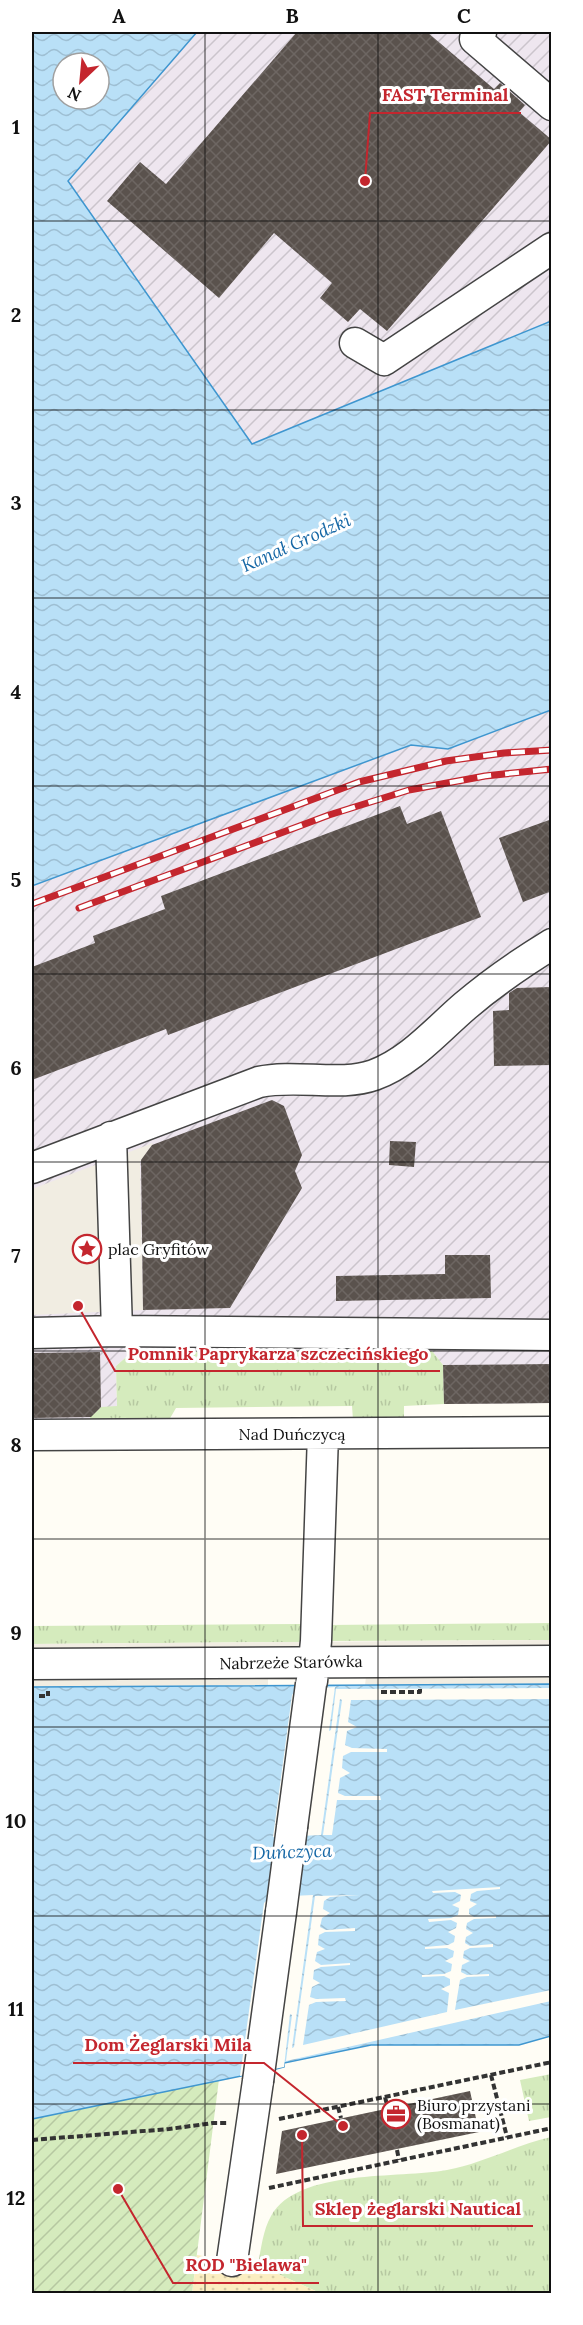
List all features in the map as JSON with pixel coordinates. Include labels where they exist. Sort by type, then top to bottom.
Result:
[{"type":"street","points":[[481,32],[475,39],[552,105]]},
{"type":"street","points":[[355,343],[384,360],[552,248]]},
{"type":"street","points":[[32,1168],[259,1082],[278,1078],[354,1079],[372,1076],[406,1057],[502,976],[552,944]]},
{"type":"street","points":[[111,1137],[117,1331]]},
{"type":"street","points":[[32,1333],[117,1331],[552,1335]]},
{"type":"street","name":"Nad Duńczycą","points":[[32,1436],[552,1432]]},
{"type":"street","points":[[232,2261],[313,1673],[323,1434]]},
{"type":"street","name":"Nabrzeże Starówka","points":[[43,1682],[313,1673],[552,1661]]},
{"type":"path","points":[[381,1692],[420,1692]]},
{"type":"path","points":[[32,2140],[170,2129],[213,2123],[251,2125],[552,2062]]},
{"type":"path","points":[[491,2075],[507,2137]]},
{"type":"path","points":[[385,2097],[388,2109]]},
{"type":"path","points":[[338,2107],[341,2118]]},
{"type":"path","points":[[242,2193],[552,2128]]},
{"type":"path","points":[[397,2150],[399,2160]]},
{"type":"shaded area","points":[[197,32],[551,32],[551,321],[252,444],[68,181]]},
{"type":"shaded area","points":[[551,710],[551,1403],[444,1404],[443,1365],[432,1351],[132,1352],[116,1366],[117,1407],[101,1407],[90,1422],[32,1423],[32,886],[411,745],[448,749]]},
{"type":"shaded area","name":"plac Gryfitów","points":[[153,1143],[140,1162],[143,1310],[32,1315],[32,1189]]},
{"type":"shaded area","points":[[551,1640],[551,1684],[365,1685],[366,1677],[268,1677],[268,1685],[32,1687],[32,1644]]},
{"type":"green space","points":[[432,1351],[443,1365],[444,1404],[404,1406],[404,1419],[353,1420],[352,1406],[176,1408],[169,1420],[90,1422],[90,1413],[95,1413],[101,1407],[117,1406],[116,1366],[132,1352]]},
{"type":"green space","points":[[551,1623],[551,1640],[329,1641],[328,1625]]},
{"type":"green space","points":[[302,1624],[303,1642],[32,1644],[32,1626]]},
{"type":"green space","points":[[551,2074],[551,2117],[529,2121],[520,2080]]},
{"type":"green space","points":[[219,2079],[192,2293],[32,2293],[32,2119]]},
{"type":"green space","points":[[551,2137],[551,2293],[320,2293],[258,2265],[264,2233],[271,2216],[284,2201],[303,2190],[352,2178],[447,2170]]},
{"type":"sand","points":[[197,2255],[258,2265],[320,2293],[192,2294]]},
{"type":"water","name":"Kanał Grodzki","points":[[32,32],[197,32],[68,181],[252,444],[551,321],[551,710],[448,749],[411,745],[32,886]]},
{"type":"water","name":"Duńczyca","points":[[551,1684],[551,2036],[519,2045],[371,2045],[284,2063],[284,2067],[276,2069],[32,2119],[32,1687]]},
{"type":"pier","points":[[335,1687],[329,1731],[331,1730],[336,1689],[551,1688],[551,1699],[351,1700],[348,1722],[357,1727],[347,1731],[345,1745],[352,1748],[387,1749],[387,1752],[351,1752],[343,1756],[342,1768],[350,1773],[340,1778],[338,1793],[345,1796],[380,1796],[381,1800],[337,1800],[332,1835],[323,1835],[342,1700],[340,1699],[321,1835],[300,1836],[292,1896],[313,1895],[292,2048],[294,2047],[315,1896],[360,1895],[330,1897],[324,1901],[323,1909],[330,1913],[322,1918],[320,1927],[326,1930],[355,1928],[355,1931],[325,1932],[319,1935],[318,1945],[325,1949],[317,1952],[315,1961],[321,1965],[350,1963],[350,1965],[321,1967],[314,1970],[313,1979],[320,1983],[312,1987],[310,1997],[316,1999],[345,1998],[346,2001],[316,2002],[309,2005],[303,2045],[447,2012],[449,1993],[441,1989],[450,1985],[450,1979],[444,1976],[422,1977],[422,1975],[444,1974],[451,1971],[452,1964],[445,1961],[453,1957],[454,1951],[447,1948],[425,1949],[425,1947],[448,1945],[454,1942],[455,1936],[448,1932],[456,1928],[457,1923],[451,1920],[429,1922],[428,1919],[451,1918],[458,1915],[459,1908],[452,1905],[460,1901],[461,1895],[455,1892],[433,1893],[432,1891],[500,1887],[500,1889],[477,1891],[471,1894],[470,1901],[477,1904],[469,1909],[469,1914],[474,1917],[496,1916],[496,1918],[474,1919],[467,1923],[466,1929],[473,1933],[466,1937],[465,1943],[470,1946],[493,1944],[493,1947],[470,1948],[464,1951],[463,1958],[470,1961],[462,1965],[461,1972],[467,1975],[489,1974],[489,1976],[467,1977],[460,1980],[455,2010],[551,1990],[551,2001],[286,2061],[292,2015],[290,2014],[284,2067],[240,2076],[264,1903],[270,1897],[282,1837],[273,1837],[292,1695],[296,1690]]},
{"type":"building","points":[[297,32],[427,32],[494,89],[500,83],[525,105],[519,112],[552,140],[387,331],[360,309],[348,322],[320,298],[332,283],[274,233],[219,298],[107,201],[140,162],[166,184]]},
{"type":"building","points":[[400,806],[407,824],[441,811],[481,917],[168,1035],[166,1029],[32,1080],[32,967],[95,943],[93,936],[165,909],[161,896]]},
{"type":"building","points":[[552,819],[552,891],[523,902],[499,838]]},
{"type":"building","points":[[552,987],[552,1065],[494,1066],[493,1011],[509,1010],[509,993],[517,988]]},
{"type":"building","points":[[272,1100],[284,1106],[302,1155],[295,1171],[302,1188],[230,1308],[143,1310],[141,1160],[152,1145]]},
{"type":"building","points":[[390,1141],[416,1142],[414,1167],[389,1165]]},
{"type":"building","points":[[445,1255],[490,1255],[491,1298],[336,1301],[336,1276],[445,1274]]},
{"type":"building","points":[[100,1352],[101,1407],[91,1417],[32,1418],[32,1353]]},
{"type":"building","points":[[552,1364],[552,1403],[444,1404],[443,1365]]},
{"type":"building","points":[[470,2091],[479,2132],[276,2174],[282,2131]]},
{"type":"railway","points":[[32,904],[359,782],[446,761],[504,753],[552,750]]},
{"type":"railway","points":[[79,908],[329,815],[409,790],[485,776],[552,769]]},
{"type":"place","name":"FAST Terminal","points":[[365,181]]},
{"type":"place","name":"plac Gryfitów","points":[[87,1249]]},
{"type":"place","name":"Pomnik Paprykarza szczecińskiego","points":[[78,1306]]},
{"type":"place","name":"Biuro przystani (Bosmanat)","points":[[396,2114]]},
{"type":"place","name":"Dom Żeglarski Mila","points":[[343,2126]]},
{"type":"place","name":"Sklep żeglarski Nautical","points":[[302,2135]]},
{"type":"place","name":"ROD \"Bielawa\"","points":[[118,2189]]}]
